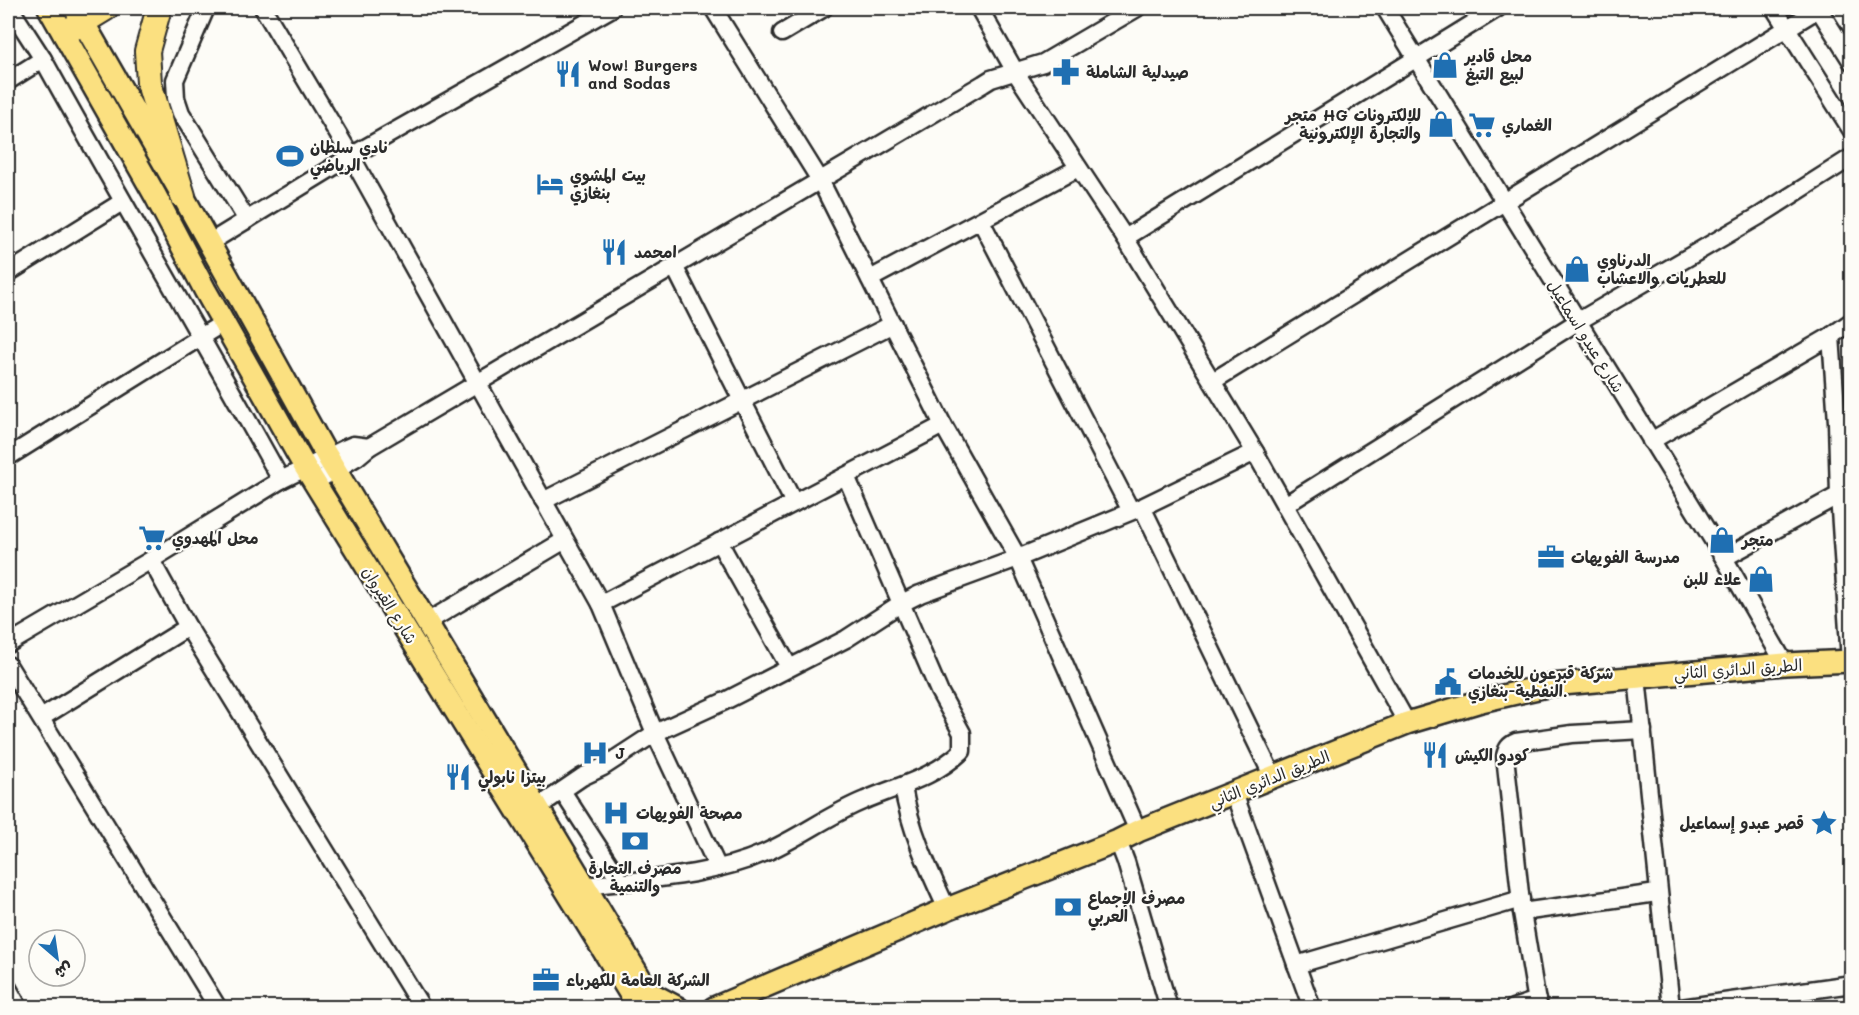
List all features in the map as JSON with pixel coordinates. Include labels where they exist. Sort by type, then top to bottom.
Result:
[{"type":"highway","points":[[68,15],[106,8]]},
{"type":"highway","points":[[159,8],[147,51],[149,83],[183,196]]},
{"type":"main road","name":"شارع القيروان","points":[[68,15],[155,195],[223,323],[310,475],[628,999],[649,1003]]},
{"type":"main road","points":[[68,15],[183,196],[331,463],[586,886],[649,1003],[678,1008]]},
{"type":"main road","name":"الطريق الدائري الثاني","points":[[721,1006],[947,909],[1407,723],[1481,701],[1551,686],[1785,664],[1851,661]]},
{"type":"street","points":[[10,8],[43,59],[122,202],[202,336],[281,480]]},
{"type":"street","points":[[206,8],[175,80],[176,98],[182,113],[247,220]]},
{"type":"street","points":[[263,8],[351,156],[601,604],[655,734],[718,868]]},
{"type":"street","points":[[209,243],[351,156],[612,8]]},
{"type":"street","points":[[713,8],[820,180],[943,424],[1018,558],[1138,831]]},
{"type":"street","points":[[782,33],[824,8]]},
{"type":"street","points":[[979,8],[1016,73],[1125,238],[1213,381],[1286,505],[1407,723]]},
{"type":"street","points":[[8,644],[281,480],[310,475],[331,463],[369,447],[477,385],[983,84],[1043,63],[1137,8]]},
{"type":"street","name":"شارع عبدو اسماعيل","points":[[1385,8],[1724,558],[1785,664]]},
{"type":"street","points":[[1125,238],[1498,8]]},
{"type":"street","points":[[1774,8],[1851,131]]},
{"type":"street","points":[[1213,381],[1819,8],[1851,62]]},
{"type":"street","points":[[8,81],[43,59]]},
{"type":"street","points":[[1286,505],[1577,322],[1759,216],[1851,157]]},
{"type":"street","points":[[870,279],[1078,168]]},
{"type":"street","points":[[8,273],[122,202]]},
{"type":"street","points":[[981,221],[1137,509],[1273,777]]},
{"type":"street","points":[[675,268],[794,503]]},
{"type":"street","points":[[1651,441],[1831,336],[1851,321]]},
{"type":"street","points":[[8,457],[223,323]]},
{"type":"street","points":[[543,501],[893,324]]},
{"type":"street","points":[[1831,336],[1851,661]]},
{"type":"street","points":[[601,604],[943,424]]},
{"type":"street","points":[[538,807],[582,777],[655,734],[846,639],[900,604],[920,594],[1018,558],[1137,509],[1255,452]]},
{"type":"street","points":[[586,886],[732,865],[765,853],[864,800],[903,787],[948,765],[962,751],[962,733],[939,691],[846,476]]},
{"type":"street","points":[[1724,558],[1839,495]]},
{"type":"street","points":[[427,622],[565,540]]},
{"type":"street","points":[[719,542],[789,667]]},
{"type":"street","points":[[151,560],[188,627],[422,1008]]},
{"type":"street","points":[[41,718],[188,627]]},
{"type":"street","points":[[8,664],[219,1008]]},
{"type":"street","points":[[1636,677],[1671,1008]]},
{"type":"street","points":[[1513,1008],[1538,1004],[1522,905],[1505,756],[1510,744],[1572,734],[1643,730]]},
{"type":"street","points":[[903,787],[906,807],[921,851],[947,909]]},
{"type":"street","points":[[562,791],[621,882]]},
{"type":"street","points":[[1234,793],[1312,1008]]},
{"type":"street","points":[[1118,841],[1169,1008]]},
{"type":"street","points":[[1296,965],[1522,905],[1658,893]]},
{"type":"street","points":[[1681,1008],[1851,984]]},
{"type":"street","points":[[8,988],[19,1008]]},
{"type":"place","name":"محل قادير لبيع التبغ","points":[[1445,65]]},
{"type":"place","name":"صيدلية الشاملة","points":[[1066,72]]},
{"type":"place","name":"Wow! Burgers and Sodas","points":[[568,74]]},
{"type":"place","name":"متجر HG للإلكترونات والتجارة الإلكترونية","points":[[1441,124]]},
{"type":"place","name":"الغماري","points":[[1482,125]]},
{"type":"place","name":"نادي سلطان الرياضي","points":[[290,156]]},
{"type":"place","name":"بيت المشوي بنغازي","points":[[550,184]]},
{"type":"place","name":"امحمد","points":[[614,252]]},
{"type":"place","name":"الدرناوي للعطريات والاعشاب","points":[[1577,269]]},
{"type":"place","name":"محل المهدوي","points":[[152,538]]},
{"type":"place","name":"متجر","points":[[1722,540]]},
{"type":"place","name":"مدرسة الفويهات","points":[[1551,557]]},
{"type":"place","name":"علاء للبن","points":[[1761,579]]},
{"type":"place","name":"شركة قبرعون للخدمات النفطية-بنغازي.","points":[[1448,682]]},
{"type":"place","name":"J","points":[[595,753]]},
{"type":"place","name":"كودو الكيش","points":[[1435,755]]},
{"type":"place","name":"بيتزا نابولي","points":[[458,777]]},
{"type":"place","name":"مصحة الفويهات","points":[[616,813]]},
{"type":"place","name":"قصر عبدو إسماعيل","points":[[1824,823]]},
{"type":"place","name":"مصرف التجارة والتنمية","points":[[635,841]]},
{"type":"place","name":"مصرف الإجماع العربي","points":[[1068,907]]},
{"type":"place","name":"الشركة العامة للكهرباء","points":[[546,980]]}]
